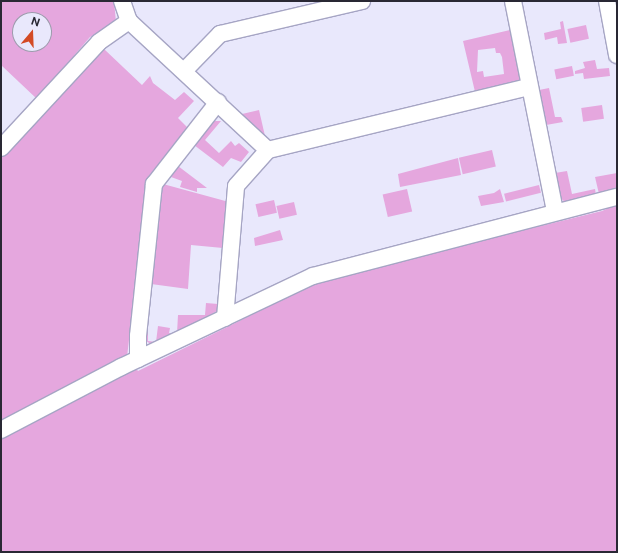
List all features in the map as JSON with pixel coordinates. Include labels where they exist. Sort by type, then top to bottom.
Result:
[{"type":"street","points":[[122,1],[129,21],[268,150]]},
{"type":"street","points":[[184,71],[220,34],[362,1]]},
{"type":"street","points":[[513,1],[555,212]]},
{"type":"street","points":[[607,1],[617,56]]},
{"type":"street","points":[[1,148],[99,42],[129,21]]},
{"type":"street","points":[[225,318],[236,186],[268,150],[530,87]]},
{"type":"street","points":[[138,359],[138,341],[154,184],[218,102]]},
{"type":"street","points":[[1,430],[138,359],[313,276],[617,197]]},
{"type":"shaded area","points":[[1,1],[114,1],[116,22],[90,37],[37,99],[1,65]]},
{"type":"shaded area","points":[[563,21],[567,43],[558,44],[557,37],[545,40],[544,33],[561,29],[560,22]]},
{"type":"shaded area","points":[[586,25],[589,39],[570,43],[567,29]]},
{"type":"shaded area","points":[[510,30],[520,79],[516,86],[476,96],[463,41]],"holes":[[[495,48],[496,53],[500,53],[502,57],[504,74],[484,77],[483,71],[477,72],[478,50]]]},
{"type":"shaded area","points":[[104,49],[142,85],[150,76],[153,83],[175,100],[184,92],[194,101],[178,118],[188,128],[148,177],[127,357],[138,371],[310,286],[430,253],[602,211],[617,204],[617,552],[1,552],[1,158]]},
{"type":"shaded area","points":[[595,60],[597,69],[609,68],[610,76],[584,79],[583,73],[575,74],[575,71],[585,68],[583,62]]},
{"type":"shaded area","points":[[572,66],[574,76],[556,79],[554,69]]},
{"type":"shaded area","points":[[549,88],[555,117],[561,117],[563,122],[546,125],[539,90]]},
{"type":"shaded area","points":[[602,105],[604,119],[583,122],[581,108]]},
{"type":"shaded area","points":[[259,110],[265,136],[242,114]]},
{"type":"shaded area","points":[[215,121],[221,121],[205,140],[219,153],[231,141],[235,146],[239,143],[249,152],[241,162],[231,158],[223,167],[194,145]]},
{"type":"shaded area","points":[[492,150],[496,167],[463,174],[459,158]]},
{"type":"shaded area","points":[[458,158],[461,175],[400,187],[398,174]]},
{"type":"shaded area","points":[[178,166],[207,188],[197,188],[197,192],[180,187],[182,181],[171,177]]},
{"type":"shaded area","points":[[567,171],[572,194],[595,189],[596,195],[565,202],[559,197],[555,173]]},
{"type":"shaded area","points":[[617,173],[617,187],[599,194],[595,177]]},
{"type":"shaded area","points":[[163,184],[229,202],[223,248],[191,245],[188,289],[151,284]]},
{"type":"shaded area","points":[[539,185],[541,193],[506,201],[504,194]]},
{"type":"shaded area","points":[[407,189],[412,211],[388,217],[383,195]]},
{"type":"shaded area","points":[[500,189],[504,202],[481,206],[478,196],[494,193]]},
{"type":"shaded area","points":[[274,200],[277,213],[258,217],[255,204]]},
{"type":"shaded area","points":[[294,202],[297,215],[279,219],[276,206]]},
{"type":"shaded area","points":[[280,230],[283,240],[255,246],[254,238]]},
{"type":"shaded area","points":[[206,303],[218,304],[217,311],[177,333],[178,315],[205,315]]},
{"type":"shaded area","points":[[158,326],[170,328],[169,333],[176,334],[154,346],[146,341],[148,327],[148,341],[156,342]]}]
